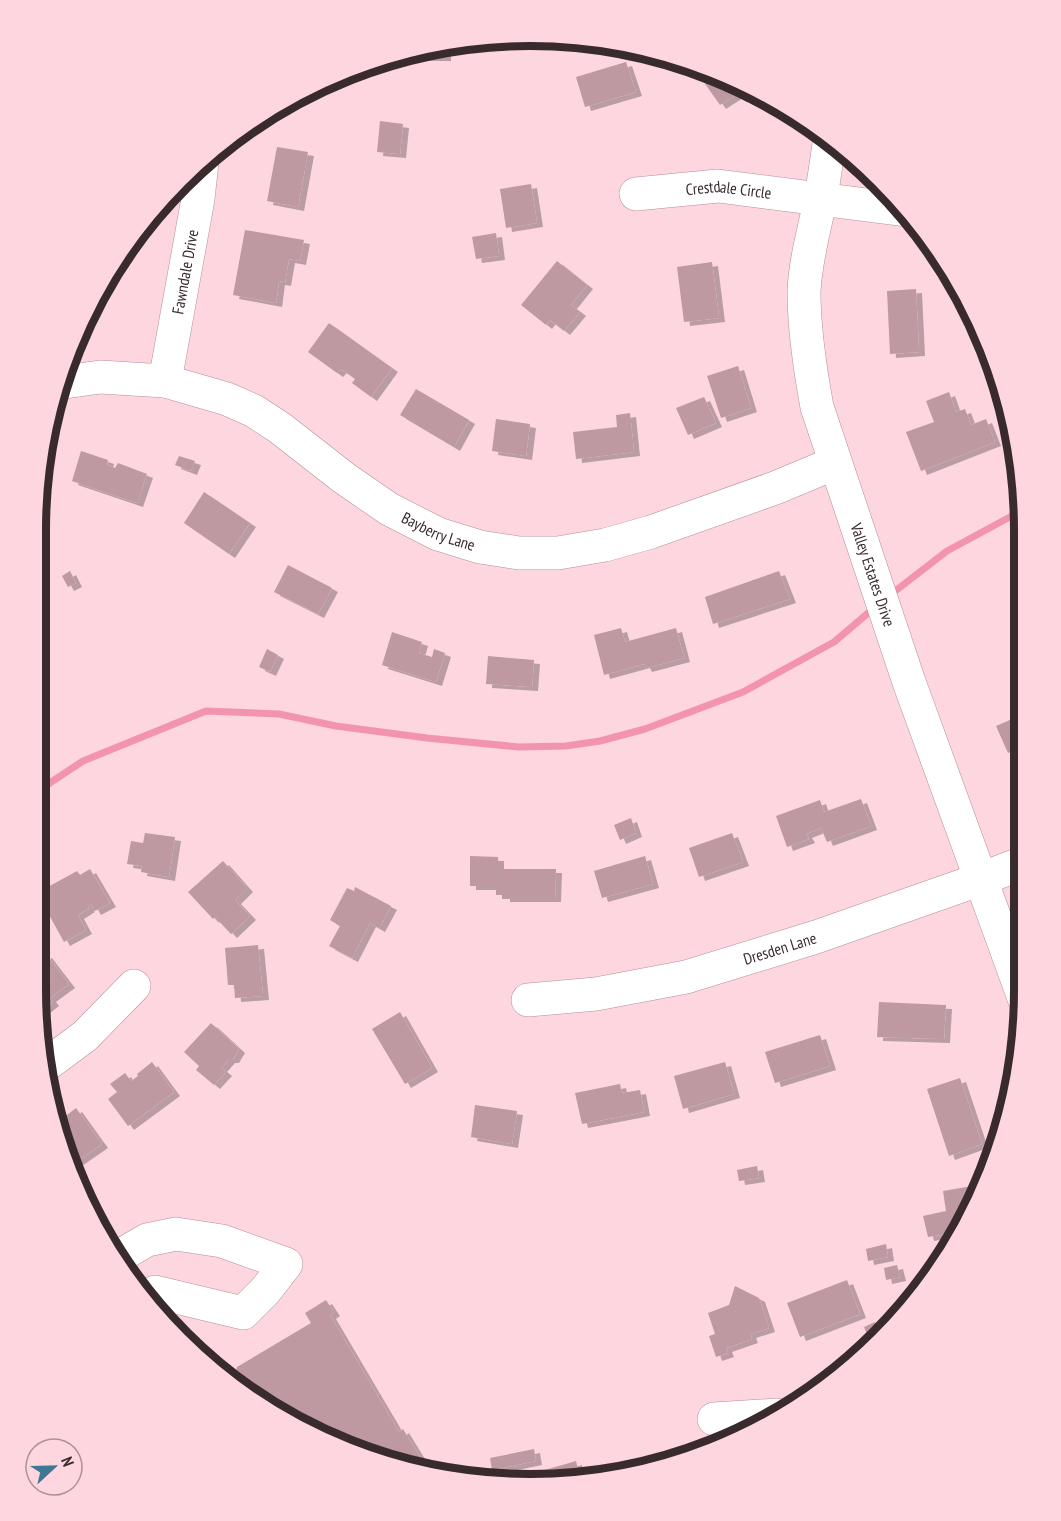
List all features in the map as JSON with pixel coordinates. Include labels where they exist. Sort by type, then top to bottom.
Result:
[{"type":"street","name":"Valley Estates Drive","points":[[828,149],[804,290],[806,339],[817,407],[909,682],[1014,970]]},
{"type":"street","name":"Fawndale Drive","points":[[165,381],[200,177]]},
{"type":"street","name":"Crestdale Circle","points":[[636,194],[718,186],[891,208]]},
{"type":"street","name":"Bayberry Lane","points":[[70,381],[100,377],[165,381],[227,399],[254,411],[280,428],[344,478],[389,509],[438,534],[480,546],[519,552],[558,554],[604,545],[651,532],[835,463]]},
{"type":"street","name":"Dresden Lane","points":[[528,1000],[596,994],[686,977],[816,937],[1014,866]]},
{"type":"street","points":[[52,1061],[85,1036],[134,986]]},
{"type":"street","points":[[124,1253],[147,1240],[176,1234],[222,1241],[286,1264],[265,1291],[243,1313],[155,1292]]},
{"type":"street","points":[[714,1419],[761,1416]]},
{"type":"building","points":[[626,62],[636,92],[585,107],[576,77]]},
{"type":"building","points":[[706,79],[744,95],[740,98],[737,94],[720,105],[703,81]]},
{"type":"building","points":[[380,121],[403,124],[400,154],[377,152]]},
{"type":"building","points":[[277,147],[308,152],[298,207],[267,201]]},
{"type":"building","points":[[531,184],[537,223],[506,228],[500,189]]},
{"type":"building","points":[[245,230],[304,240],[300,261],[289,259],[285,282],[279,281],[276,303],[233,295]]},
{"type":"building","points":[[496,233],[499,256],[476,259],[472,237]]},
{"type":"building","points":[[557,261],[587,285],[571,305],[580,312],[564,331],[550,320],[546,325],[521,305]]},
{"type":"building","points":[[712,262],[719,318],[684,322],[677,267]]},
{"type":"building","points":[[916,289],[919,352],[890,354],[887,291]]},
{"type":"building","points":[[329,323],[392,368],[371,397],[352,383],[355,379],[341,369],[337,373],[308,352]]},
{"type":"building","points":[[738,366],[751,408],[721,418],[707,376]]},
{"type":"building","points":[[416,389],[469,420],[454,447],[400,415]]},
{"type":"building","points":[[949,392],[956,412],[965,409],[971,425],[986,419],[995,442],[921,471],[906,432],[934,422],[926,401]]},
{"type":"building","points":[[704,397],[716,423],[688,435],[676,408]]},
{"type":"building","points":[[630,413],[634,452],[576,459],[573,432],[617,427],[616,415]]},
{"type":"building","points":[[496,419],[530,424],[526,456],[492,451]]},
{"type":"building","points":[[81,451],[108,460],[107,465],[115,468],[118,463],[147,474],[137,503],[72,481]]},
{"type":"building","points":[[179,456],[195,461],[191,471],[175,465]]},
{"type":"building","points":[[204,492],[250,523],[229,554],[184,523]]},
{"type":"building","points":[[288,565],[332,588],[318,614],[274,592]]},
{"type":"building","points":[[70,571],[76,583],[68,587],[62,576]]},
{"type":"building","points":[[779,571],[790,599],[713,624],[705,597]]},
{"type":"building","points":[[621,628],[625,642],[676,628],[684,658],[646,668],[644,664],[604,675],[594,635]]},
{"type":"building","points":[[392,632],[422,642],[419,653],[432,657],[434,649],[445,653],[436,682],[382,665]]},
{"type":"building","points":[[267,649],[278,655],[270,672],[259,667]]},
{"type":"building","points":[[488,656],[534,660],[532,687],[486,684]]},
{"type":"building","points":[[1014,718],[1014,750],[1008,753],[996,726]]},
{"type":"building","points":[[861,799],[871,826],[827,842],[821,828],[806,834],[809,839],[787,847],[776,816],[820,800],[824,812]]},
{"type":"building","points":[[631,818],[636,833],[620,840],[614,825]]},
{"type":"building","points":[[145,833],[175,837],[169,877],[141,872],[142,866],[127,864],[131,841],[143,843]]},
{"type":"building","points":[[732,833],[743,862],[699,877],[689,848]]},
{"type":"building","points":[[470,856],[498,857],[498,869],[556,869],[555,898],[504,898],[504,895],[496,895],[496,886],[470,886]]},
{"type":"building","points":[[645,856],[653,884],[602,898],[594,871]]},
{"type":"building","points":[[223,861],[247,888],[235,900],[250,916],[231,934],[215,917],[213,919],[188,892]]},
{"type":"building","points":[[90,869],[110,903],[95,911],[91,904],[78,915],[86,930],[64,942],[46,909],[46,888],[77,871],[80,875]]},
{"type":"building","points":[[355,887],[391,906],[379,928],[370,923],[352,958],[329,946],[340,926],[330,920],[347,888],[354,891]]},
{"type":"building","points":[[258,945],[263,996],[235,998],[234,985],[228,985],[225,948]]},
{"type":"building","points":[[46,954],[69,984],[50,998],[53,1002],[47,1007]]},
{"type":"building","points":[[879,1002],[946,1005],[944,1039],[877,1037]]},
{"type":"building","points":[[400,1012],[432,1068],[405,1084],[372,1029]]},
{"type":"building","points":[[211,1023],[239,1049],[233,1059],[229,1059],[221,1068],[226,1072],[214,1085],[196,1070],[199,1066],[184,1052]]},
{"type":"building","points":[[820,1035],[830,1066],[775,1083],[765,1052]]},
{"type":"building","points":[[152,1062],[174,1092],[128,1126],[108,1099],[117,1092],[110,1084],[125,1073],[131,1081]]},
{"type":"building","points":[[725,1062],[734,1094],[683,1109],[674,1076]]},
{"type":"building","points":[[960,1078],[982,1144],[949,1156],[927,1089]]},
{"type":"building","points":[[620,1084],[622,1093],[640,1090],[644,1112],[582,1124],[575,1093]]},
{"type":"building","points":[[475,1105],[517,1111],[512,1144],[471,1137]]},
{"type":"building","points":[[76,1108],[102,1144],[77,1161],[63,1118]]},
{"type":"building","points":[[757,1166],[759,1178],[739,1181],[737,1170]]},
{"type":"building","points":[[974,1186],[949,1233],[928,1237],[923,1216],[946,1211],[943,1191]]},
{"type":"building","points":[[886,1244],[888,1257],[868,1261],[866,1249]]},
{"type":"building","points":[[897,1265],[900,1277],[886,1280],[884,1268]]},
{"type":"building","points":[[847,1280],[860,1314],[800,1337],[787,1303]]},
{"type":"building","points":[[735,1286],[759,1298],[769,1328],[750,1334],[752,1339],[726,1348],[728,1353],[716,1357],[709,1336],[715,1334],[708,1313],[729,1305]]},
{"type":"building","points":[[326,1300],[334,1312],[330,1315],[399,1432],[403,1429],[422,1460],[405,1458],[375,1449],[316,1425],[288,1410],[236,1374],[237,1367],[311,1323],[305,1313]]},
{"type":"building","points":[[875,1322],[877,1328],[868,1337],[864,1327]]},
{"type":"building","points":[[534,1449],[536,1461],[492,1470],[490,1458]]},
{"type":"building","points":[[651,1456],[652,1459],[630,1464],[629,1461]]},
{"type":"building","points":[[576,1461],[579,1471],[546,1474],[545,1470]]},
{"type":"waterway","points":[[890,595],[947,551],[1014,515]]},
{"type":"waterway","points":[[46,785],[83,761],[206,711],[279,714],[336,726],[519,747],[566,746],[600,741],[645,729],[743,692],[834,642],[874,608]]}]
